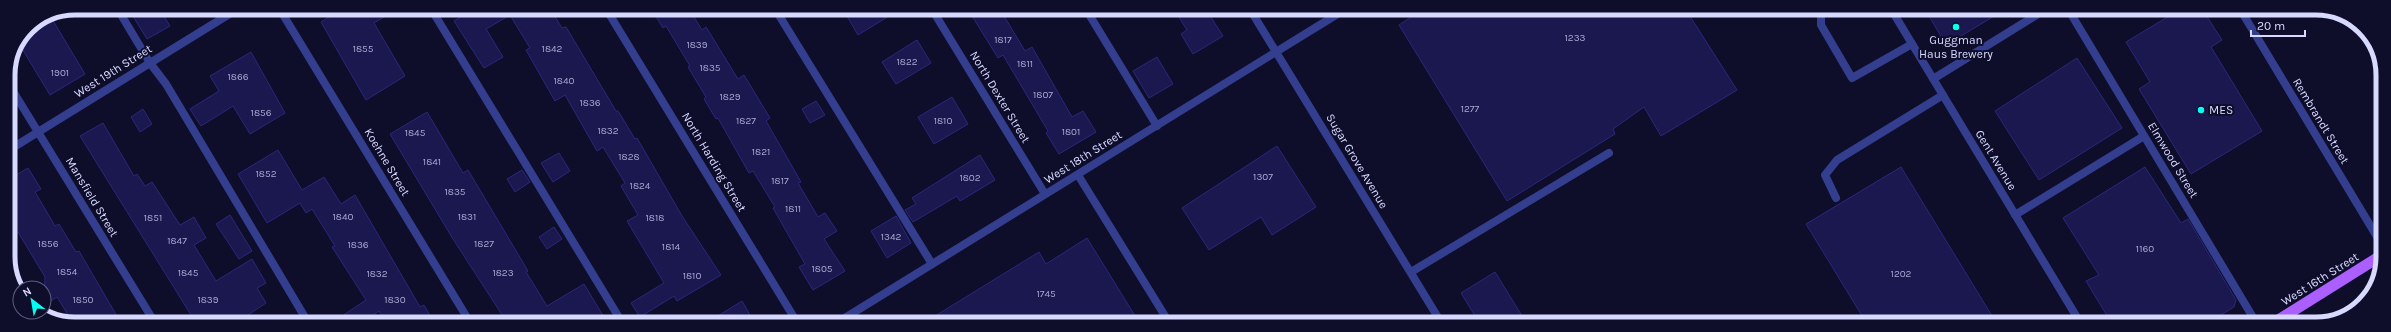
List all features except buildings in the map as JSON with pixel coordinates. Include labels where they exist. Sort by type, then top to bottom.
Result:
[{"type":"main road","name":"West 16th Street","points":[[2283,317],[2376,260]]},
{"type":"street","points":[[121,15],[150,63],[166,84],[305,317]]},
{"type":"street","name":"West 19th Street","points":[[15,146],[228,15]]},
{"type":"street","name":"Koehne Street","points":[[283,15],[468,317]]},
{"type":"street","points":[[435,15],[618,317]]},
{"type":"street","name":"North Harding Street","points":[[610,15],[794,317]]},
{"type":"street","points":[[779,15],[932,264]]},
{"type":"street","name":"North Dexter Street","points":[[935,15],[1045,194]]},
{"type":"street","points":[[1089,15],[1157,126]]},
{"type":"street","name":"Sugar Grove Avenue","points":[[1253,15],[1438,317]]},
{"type":"street","name":"West 18th Street","points":[[846,317],[1336,15]]},
{"type":"street","points":[[1820,15],[1821,25],[1852,78],[1912,44]]},
{"type":"street","name":"Gent Avenue","points":[[1895,15],[2077,317]]},
{"type":"street","points":[[1933,79],[2036,15]]},
{"type":"street","name":"Elmwood Street","points":[[2072,15],[2253,317]]},
{"type":"street","name":"Rembrandt Street","points":[[2244,15],[2376,235]]},
{"type":"street","name":"Mansfield Street","points":[[15,94],[151,317]]},
{"type":"street","points":[[1836,198],[1825,176],[1837,160],[1943,95]]},
{"type":"street","points":[[2015,215],[2144,136]]},
{"type":"street","points":[[1411,272],[1609,153]]},
{"type":"street","points":[[1078,175],[1166,317]]},
{"type":"place","name":"Guggman Haus Brewery","points":[[1956,27]]},
{"type":"place","name":"MES","points":[[2201,110]]}]
